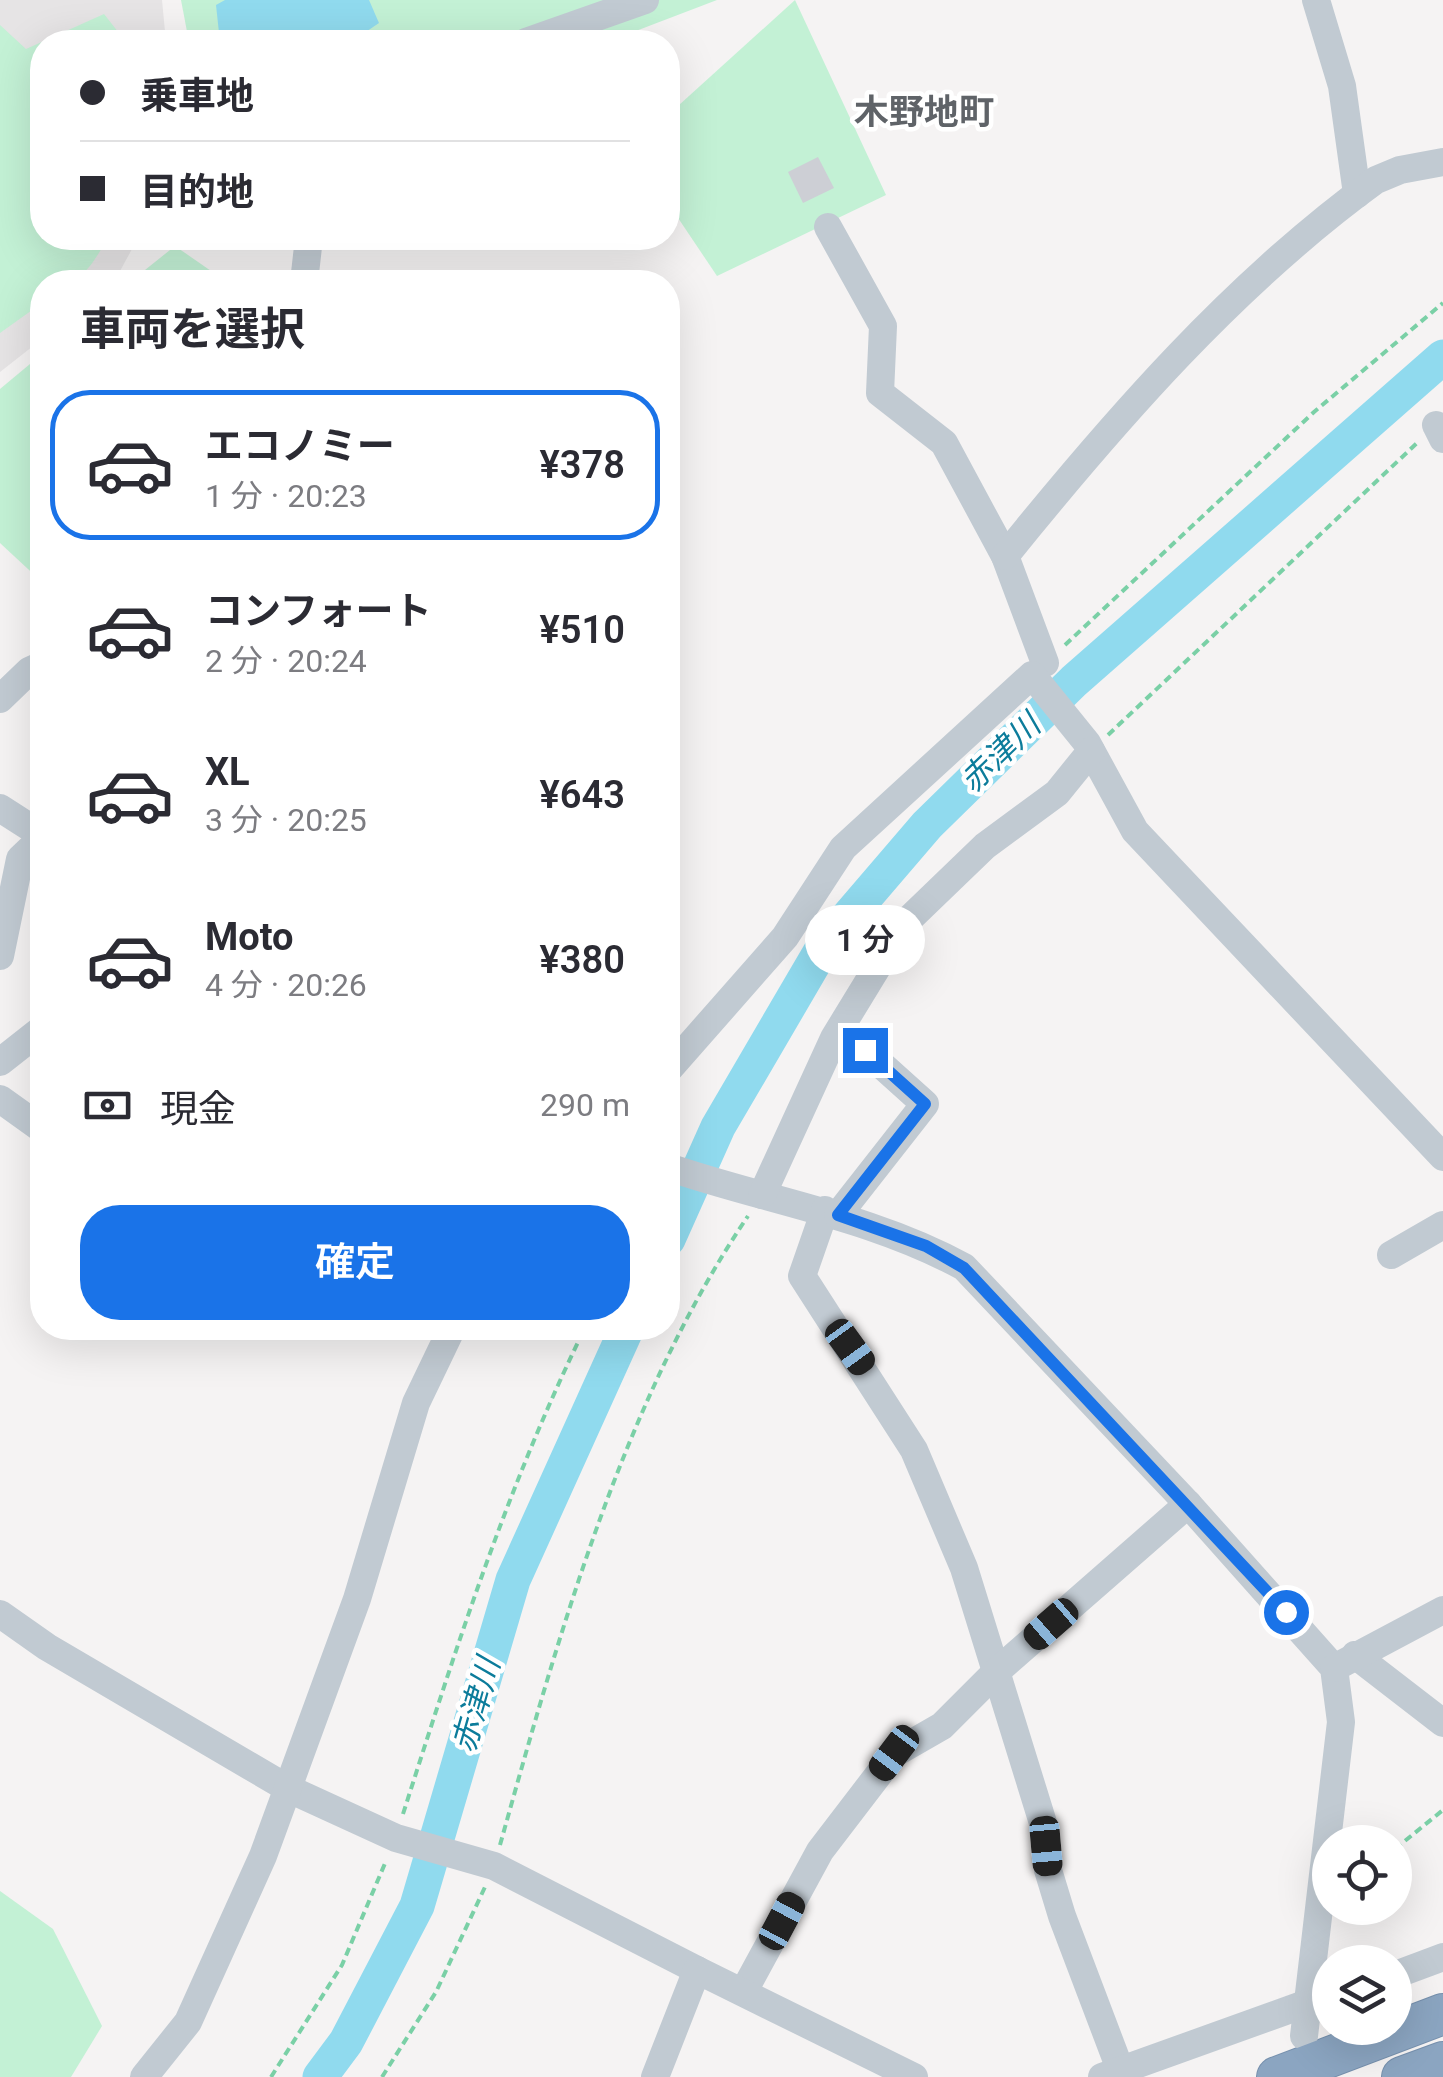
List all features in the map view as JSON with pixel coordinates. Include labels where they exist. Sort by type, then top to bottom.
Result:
[{"type":"highway","points":[[1277,2077],[1443,2014]]},
{"type":"highway","points":[[1402,2077],[1443,2062]]},
{"type":"street","points":[[560,30],[644,0]]},
{"type":"street","points":[[1316,0],[1342,86],[1357,194]]},
{"type":"street","points":[[1005,556],[1096,444],[1232,304],[1357,194],[1400,170],[1443,162]]},
{"type":"street","points":[[828,227],[883,326],[880,393],[944,443],[1005,556],[1041,674],[1089,747],[1135,830],[1443,1157]]},
{"type":"street","points":[[0,700],[30,671]]},
{"type":"street","points":[[680,1056],[784,938],[843,848],[1032,675],[1041,674]]},
{"type":"street","points":[[755,1193],[834,1038],[903,925],[985,846],[1057,794],[1089,747]]},
{"type":"street","points":[[0,808],[30,829]]},
{"type":"street","points":[[0,956],[20,859],[30,849]]},
{"type":"street","points":[[0,1062],[30,1038]]},
{"type":"street","points":[[865,1050],[925,1104],[832,1213],[802,1276],[914,1450],[964,1568],[1044,1823],[1048,1870],[1111,2073],[1312,2000]]},
{"type":"street","points":[[0,1099],[30,1120]]},
{"type":"street","points":[[680,1171],[832,1213],[926,1246],[964,1268],[1188,1504],[1345,1661],[1443,1723]]},
{"type":"street","points":[[1391,1255],[1443,1225]]},
{"type":"street","points":[[144,2077],[188,2022],[289,1789],[357,1599],[439,1340]]},
{"type":"street","points":[[744,1991],[820,1851],[894,1753],[942,1726],[996,1672],[1188,1504]]},
{"type":"street","points":[[1345,1661],[1443,1610]]},
{"type":"street","points":[[0,1614],[47,1647],[289,1789],[402,1840],[491,1865],[744,1991],[792,2020],[914,2077]]},
{"type":"street","points":[[1322,1945],[1345,1661]]},
{"type":"street","points":[[1412,1969],[1443,1958]]},
{"type":"street","points":[[655,2077],[697,1970]]},
{"type":"street","points":[[1304,2036],[1312,2014]]},
{"type":"path","points":[[1041,674],[1314,412],[1443,304]]},
{"type":"path","points":[[1089,747],[1439,432]]},
{"type":"path","points":[[680,1331],[702,1284],[755,1193]]},
{"type":"path","points":[[271,2077],[342,1966],[402,1840],[470,1605],[543,1413],[579,1340]]},
{"type":"path","points":[[382,2077],[436,1992],[491,1865],[550,1666],[647,1401],[676,1340]]},
{"type":"path","points":[[1412,1836],[1443,1810]]},
{"type":"shaded area","points":[[0,0],[162,0],[165,30],[30,30],[30,250],[131,250],[121,270],[30,270],[30,348],[0,372]]},
{"type":"green space","points":[[181,0],[717,0],[638,30],[187,30]]},
{"type":"green space","points":[[795,0],[886,195],[717,276],[680,221],[680,104]]},
{"type":"green space","points":[[104,14],[117,30],[68,30]]},
{"type":"green space","points":[[0,25],[26,49],[30,47],[30,250],[101,250],[86,270],[30,270],[30,312],[0,333]]},
{"type":"green space","points":[[170,250],[181,250],[210,270],[145,270]]},
{"type":"green space","points":[[30,364],[30,571],[0,543],[0,389]]},
{"type":"green space","points":[[0,1891],[53,1929],[102,2026],[71,2077],[0,2077]]},
{"type":"water","points":[[225,0],[369,0],[379,23],[369,30],[219,30],[216,5]]},
{"type":"building","points":[[818,157],[834,188],[803,203],[788,172]]},
{"type":"waterway","name":"赤津川","points":[[680,1212],[718,1127],[825,944],[927,825],[1074,681],[1443,357]]},
{"type":"waterway","name":"赤津川","points":[[320,2077],[346,2042],[417,1906],[513,1580],[622,1340]]},
{"type":"district","name":"木野地町","points":[[924,112]]},
{"type":"route","points":[[865,1050],[925,1104],[838,1215],[926,1246],[964,1268],[1286,1612]]}]
